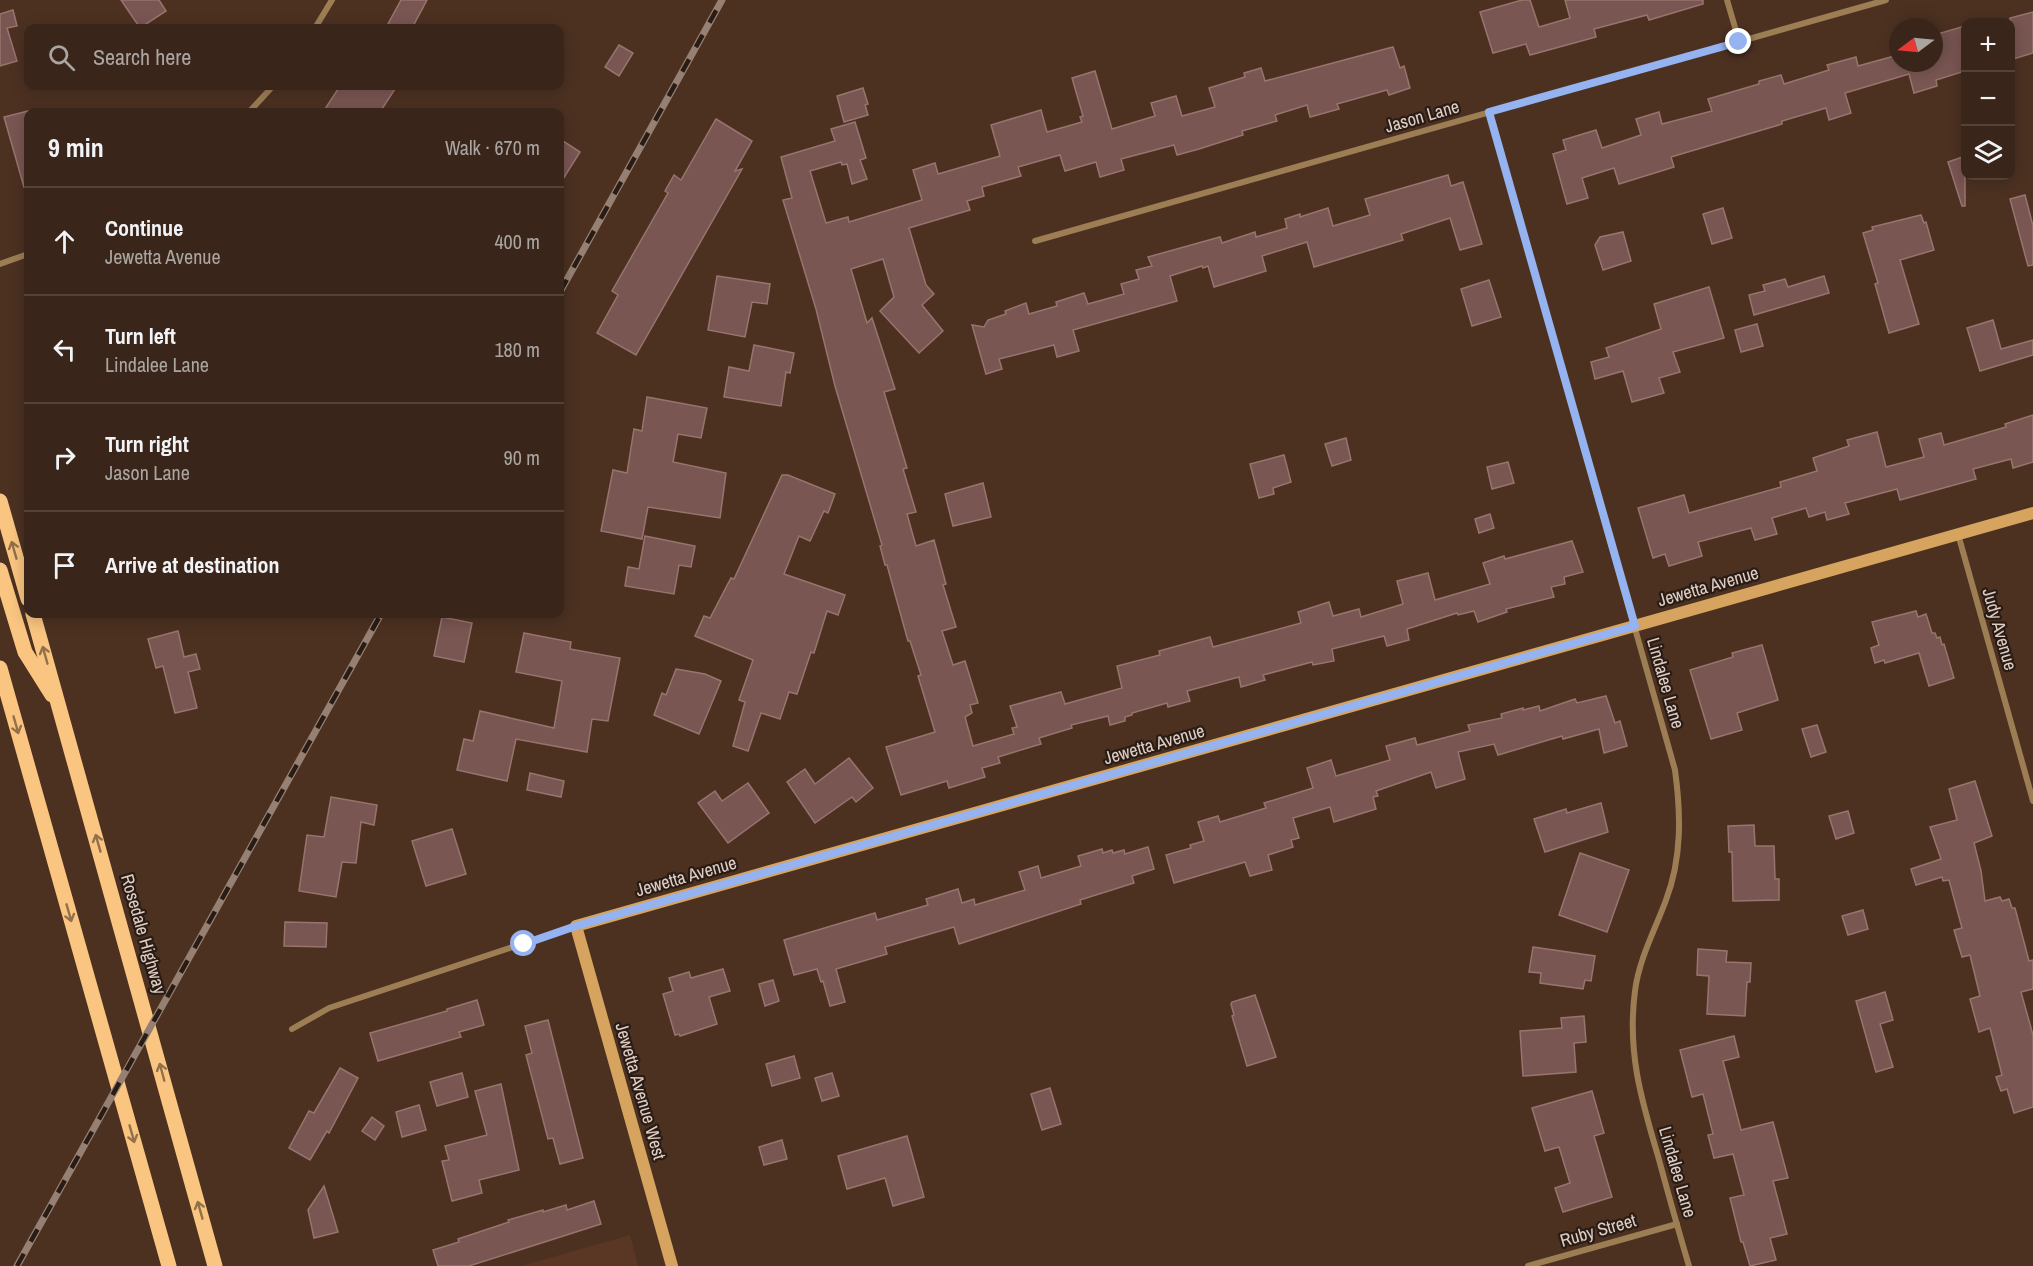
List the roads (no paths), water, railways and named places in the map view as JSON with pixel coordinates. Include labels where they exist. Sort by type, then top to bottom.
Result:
[{"type":"main road","points":[[0,501],[24,585]]},
{"type":"main road","points":[[0,570],[25,652],[59,705]]},
{"type":"main road","name":"Rosedale Highway","points":[[34,618],[215,1266]]},
{"type":"main road","points":[[0,668],[169,1266]]},
{"type":"street","points":[[317,24],[332,0]]},
{"type":"street","points":[[1728,0],[1739,42]]},
{"type":"street","name":"Jason Lane","points":[[1035,241],[1886,0]]},
{"type":"street","points":[[253,108],[269,90]]},
{"type":"street","name":"Lindalee Lane","points":[[1489,112],[1675,770],[1680,832],[1676,866],[1667,898],[1643,956],[1635,988],[1632,1021],[1633,1059],[1639,1092],[1689,1266]]},
{"type":"street","points":[[0,264],[24,255]]},
{"type":"street","name":"Jewetta Avenue","points":[[292,1029],[329,1008],[576,926],[2033,513]]},
{"type":"street","name":"Judy Avenue","points":[[1958,534],[2033,801]]},
{"type":"street","name":"Jewetta Avenue West","points":[[576,926],[672,1266]]},
{"type":"street","name":"Ruby Street","points":[[1528,1266],[1677,1224]]},
{"type":"railway","points":[[564,285],[722,0]]},
{"type":"railway","points":[[17,1266],[379,618]]}]
